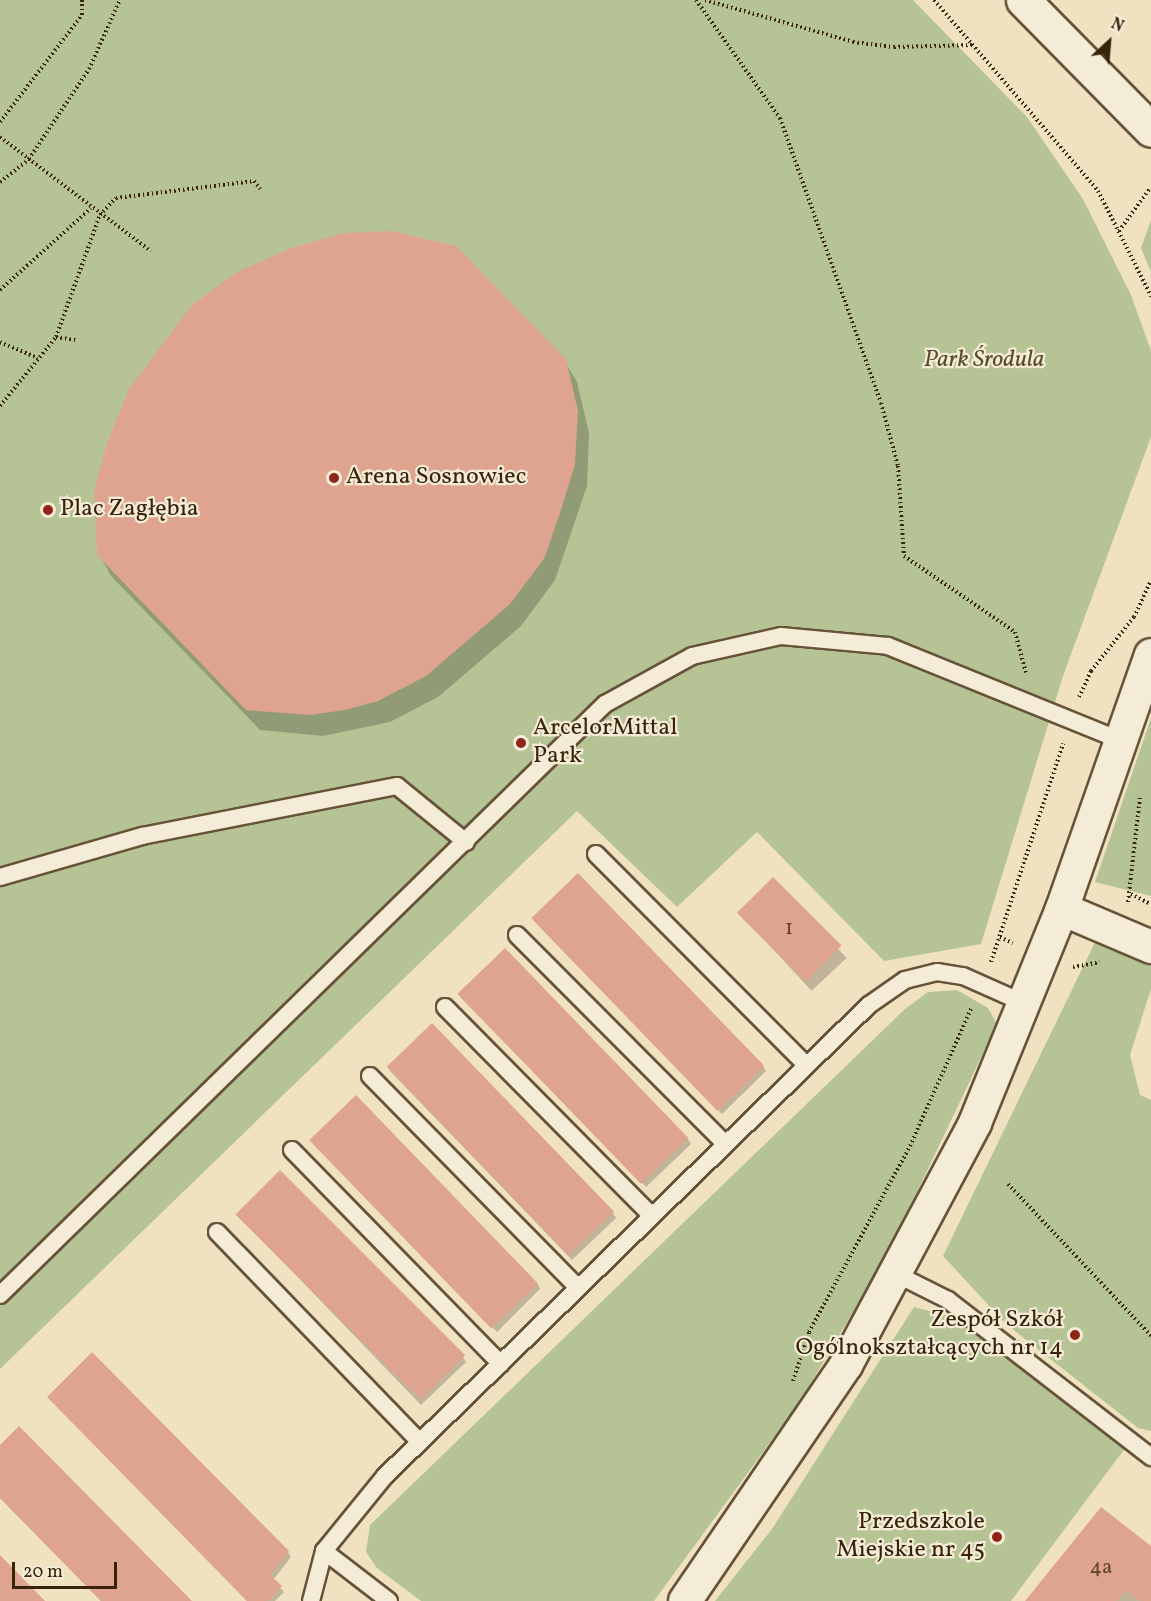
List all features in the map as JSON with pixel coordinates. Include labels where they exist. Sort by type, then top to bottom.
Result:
[{"type":"street","points":[[1023,0],[1151,130]]},
{"type":"street","points":[[685,1601],[809,1426],[898,1275],[975,1123],[1026,1004],[1062,909],[1151,655]]},
{"type":"street","points":[[1062,909],[1151,947]]},
{"type":"lane","points":[[0,1295],[605,704],[692,656],[781,636],[888,646],[1070,723],[1122,741]]},
{"type":"lane","points":[[0,877],[142,836],[397,786],[466,842]]},
{"type":"lane","points":[[596,854],[806,1065]]},
{"type":"lane","points":[[517,934],[725,1144]]},
{"type":"lane","points":[[311,1601],[324,1551],[420,1442],[869,1005],[904,980],[937,972],[981,984],[1026,1004]]},
{"type":"lane","points":[[445,1007],[652,1216]]},
{"type":"lane","points":[[370,1076],[578,1288]]},
{"type":"lane","points":[[292,1150],[501,1364]]},
{"type":"lane","points":[[217,1233],[420,1442]]},
{"type":"lane","points":[[898,1275],[948,1300],[1151,1458]]},
{"type":"lane","points":[[324,1551],[389,1601]]},
{"type":"path","points":[[0,122],[82,15],[82,0]]},
{"type":"path","points":[[0,182],[28,159],[89,69],[120,0]]},
{"type":"path","points":[[696,0],[783,128],[881,403],[898,466],[904,556],[1014,632],[1028,679]]},
{"type":"path","points":[[705,0],[853,42],[894,47],[973,45]]},
{"type":"path","points":[[934,0],[1098,191],[1151,296]]},
{"type":"path","points":[[0,137],[100,215],[151,251]]},
{"type":"path","points":[[0,406],[56,337],[100,215],[116,198],[254,181],[260,189]]},
{"type":"path","points":[[1119,231],[1151,187]]},
{"type":"path","points":[[0,290],[91,207]]},
{"type":"path","points":[[56,337],[76,340]]},
{"type":"path","points":[[0,342],[38,358]]},
{"type":"path","points":[[809,1332],[914,1137],[981,984],[1083,687],[1134,617],[1151,581]]},
{"type":"path","points":[[1126,907],[1131,894],[1143,785]]},
{"type":"path","points":[[1131,894],[1151,904]]},
{"type":"path","points":[[1008,1184],[1151,1336]]},
{"type":"green space","name":"ArcelorMittal Park","points":[[0,0],[913,0],[1027,117],[1083,199],[1131,295],[1151,351],[1151,437],[1063,676],[981,944],[884,961],[757,832],[677,907],[577,811],[0,1369]]},
{"type":"green space","points":[[1151,220],[1151,272],[1141,248]]},
{"type":"green space","points":[[1151,718],[1151,896],[1095,882]]},
{"type":"green space","points":[[1097,938],[1151,959],[1151,989],[1130,1055],[1140,1095],[1151,1100],[1151,1431],[1138,1428],[1006,1324],[943,1256]]},
{"type":"green space","points":[[957,990],[988,1008],[997,1024],[887,1255],[799,1403],[654,1601],[421,1601],[377,1568],[366,1552],[370,1525],[905,1009],[928,992]]},
{"type":"green space","name":"Przedszkole Miejskie nr 45","points":[[914,1307],[952,1317],[1126,1447],[1011,1601],[715,1601],[772,1529]]},
{"type":"building","name":"Arena Sosnowiec","points":[[392,231],[456,246],[566,359],[578,411],[575,464],[544,559],[509,605],[426,676],[378,701],[345,710],[310,715],[246,710],[97,555],[94,492],[107,443],[129,389],[192,305],[237,272],[294,247],[345,233]]},
{"type":"building","points":[[578,873],[764,1066],[717,1111],[531,918]]},
{"type":"building","points":[[773,877],[842,946],[806,982],[737,913]]},
{"type":"building","points":[[505,948],[688,1138],[641,1184],[458,994]]},
{"type":"building","points":[[432,1023],[614,1211],[569,1255],[387,1067]]},
{"type":"building","points":[[356,1095],[538,1283],[491,1329],[309,1140]]},
{"type":"building","points":[[280,1170],[465,1355],[421,1400],[235,1215]]},
{"type":"building","points":[[92,1352],[289,1551],[270,1575],[282,1586],[268,1601],[247,1601],[47,1397]]},
{"type":"building","points":[[19,1426],[192,1601],[101,1601],[0,1498],[0,1445]]},
{"type":"building","points":[[1101,1507],[1151,1546],[1151,1601],[1140,1601],[1126,1590],[1117,1601],[1025,1601]]},
{"type":"building","points":[[0,1555],[45,1601],[0,1601]]},
{"type":"place","name":"Arena Sosnowiec","points":[[334,478]]},
{"type":"place","name":"Plac Zagłębia","points":[[48,510]]},
{"type":"place","name":"ArcelorMittal Park","points":[[521,743]]},
{"type":"place","name":"Zespół Szkół Ogólnokształcących nr 14","points":[[1075,1335]]},
{"type":"place","name":"Przedszkole Miejskie nr 45","points":[[997,1537]]},
{"type":"park label","name":"Park Środula","points":[[984,361]]}]
